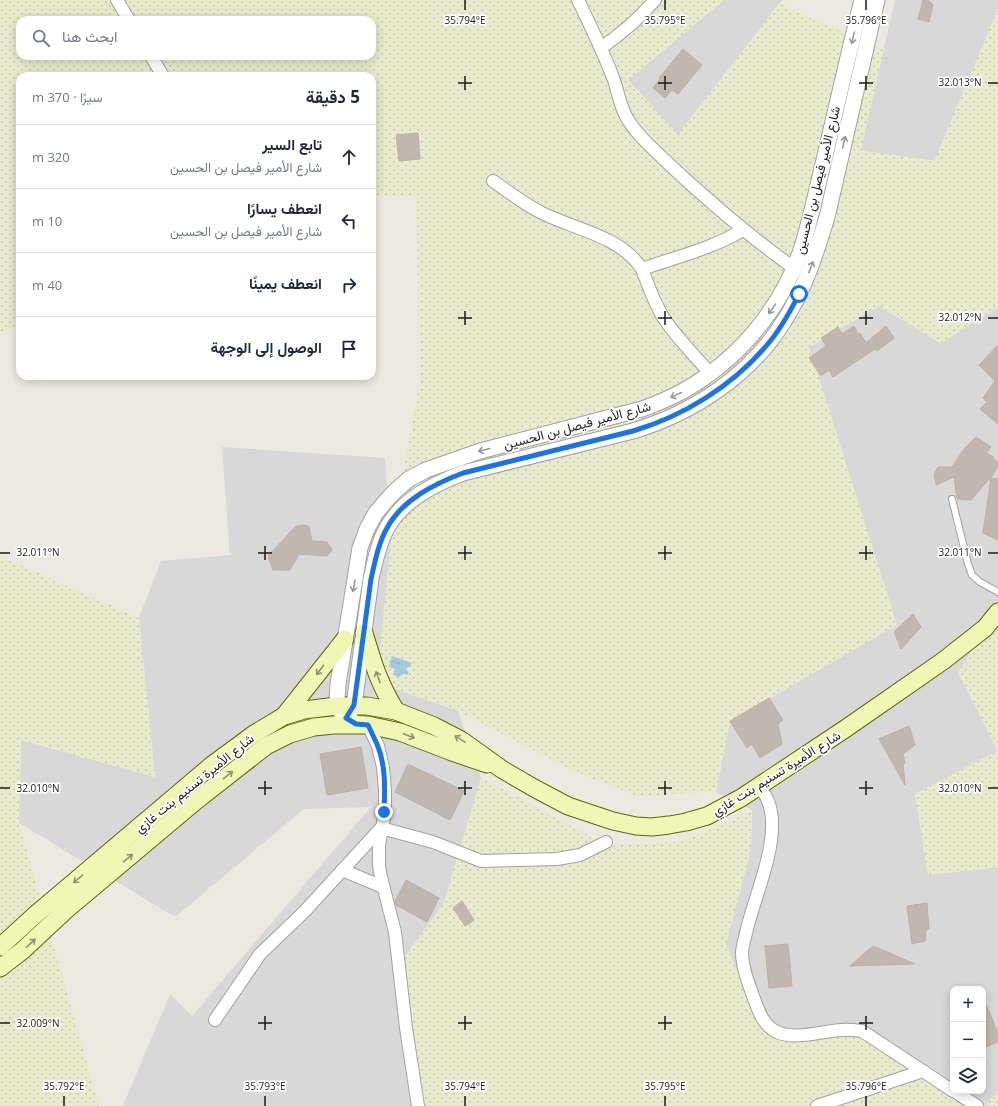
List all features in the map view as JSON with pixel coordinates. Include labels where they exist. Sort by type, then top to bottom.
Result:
[{"type":"main road","name":"شارع الأميرة تسنيم بنت غازي","points":[[0,968],[22,951],[66,910],[197,800],[266,746],[279,738],[343,713],[396,711],[434,726],[461,740],[503,770],[534,788],[568,806],[613,821],[636,826],[686,822],[707,816],[741,798],[845,729],[943,661],[985,628],[998,612]]},
{"type":"main road","points":[[364,633],[378,678],[396,711]]},
{"type":"main road","points":[[284,716],[345,639]]},
{"type":"main road","name":"شارع الأميرة تسنيم بنت غازي","points":[[0,946],[212,765],[254,734],[284,716],[320,707],[343,713],[368,725],[400,732],[503,770]]},
{"type":"street","points":[[117,0],[127,16]]},
{"type":"street","points":[[578,0],[601,48],[615,83],[623,112],[632,125],[644,139],[696,189],[743,230],[794,268]]},
{"type":"street","points":[[601,48],[640,17],[655,0]]},
{"type":"street","name":"شارع الأمير فيصل بن الحسين","points":[[343,713],[338,684],[360,548],[375,514],[395,491],[409,479],[426,470],[480,451],[642,409],[683,391],[710,373],[747,340],[762,322],[779,298],[794,268],[810,218],[862,0]]},
{"type":"street","name":"شارع الأمير فيصل بن الحسين","points":[[343,713],[364,633],[371,579],[382,540],[387,528],[398,513],[430,487],[443,480],[463,473],[652,426],[715,392],[747,365],[767,345],[785,320],[799,294],[818,248],[827,217],[877,0]]},
{"type":"street","points":[[153,60],[161,72]]},
{"type":"street","points":[[493,181],[521,201],[542,213],[604,237],[615,243],[635,259],[642,269],[663,317],[674,332],[710,373]]},
{"type":"street","points":[[642,269],[704,249],[727,240],[743,230]]},
{"type":"street","points":[[368,725],[378,746],[383,767],[385,790],[379,855],[380,876],[394,932],[406,1028],[418,1106]]},
{"type":"street","points":[[758,786],[768,800],[772,815],[772,837],[769,854],[744,938],[742,959],[761,1017],[775,1031],[784,1035],[797,1036],[842,1029],[862,1031],[950,1089]]},
{"type":"street","points":[[381,828],[433,842],[481,860],[558,859],[580,855],[606,842]]},
{"type":"street","points":[[215,1020],[260,954],[304,912],[381,828]]},
{"type":"street","points":[[342,870],[383,887]]},
{"type":"street","points":[[817,1106],[923,1070]]},
{"type":"street","points":[[958,1094],[977,1106]]},
{"type":"lane","points":[[952,499],[972,575],[980,582],[998,592]]},
{"type":"shaded area","points":[[724,0],[782,0],[678,135],[628,80]]},
{"type":"shaded area","points":[[895,0],[998,0],[998,9],[935,161],[860,151]]},
{"type":"shaded area","points":[[879,306],[941,343],[998,307],[998,608],[958,673],[998,751],[915,794],[928,875],[998,867],[998,1091],[985,1106],[965,1106],[857,1032],[759,1026],[726,944],[751,849],[752,810],[716,792],[730,721],[897,625],[809,347]]},
{"type":"shaded area","points":[[222,447],[385,458],[391,540],[377,682],[458,711],[481,778],[444,903],[401,962],[422,1106],[123,1106],[170,994],[192,1016],[371,807],[304,809],[175,917],[19,823],[21,740],[155,777],[139,618],[161,561],[230,555]]},
{"type":"green space","points":[[0,0],[724,0],[628,80],[678,134],[779,4],[884,50],[861,150],[934,161],[998,9],[998,307],[941,343],[879,306],[809,347],[897,625],[730,721],[716,792],[637,796],[571,770],[458,711],[377,682],[391,540],[420,381],[416,195],[376,195],[376,72],[16,72],[16,326],[0,334]]},
{"type":"green space","points":[[0,556],[139,618],[155,777],[21,740],[19,823],[99,1106],[0,1106]]},
{"type":"green space","points":[[998,608],[998,751],[958,673]]},
{"type":"green space","points":[[998,751],[998,867],[928,875],[915,794]]},
{"type":"green space","points":[[481,778],[609,846],[684,841],[752,810],[751,849],[726,944],[759,1026],[857,1032],[965,1106],[422,1106],[401,962],[444,903]]},
{"type":"green space","points":[[998,1091],[998,1106],[985,1106]]},
{"type":"water","points":[[392,656],[412,663],[405,669],[409,672],[407,675],[404,674],[398,677],[393,674],[395,669],[389,667]]},
{"type":"building","points":[[923,0],[928,0],[933,5],[929,22],[918,19]]},
{"type":"building","points":[[683,49],[702,65],[678,94],[672,90],[665,98],[653,88],[660,79],[659,78]]},
{"type":"building","points":[[418,133],[420,159],[399,161],[396,135]]},
{"type":"building","points":[[854,326],[858,334],[860,333],[866,343],[886,326],[894,338],[877,351],[875,349],[833,377],[829,370],[821,376],[809,358],[826,346],[821,338],[838,327],[842,334]]},
{"type":"building","points":[[998,345],[998,424],[980,409],[987,402],[983,398],[995,381],[979,365]]},
{"type":"building","points":[[976,437],[991,447],[986,453],[994,457],[993,459],[998,462],[998,466],[992,476],[971,500],[957,499],[954,477],[936,485],[934,474],[938,467],[952,467],[964,449]]},
{"type":"building","points":[[991,478],[998,479],[998,540],[983,533]]},
{"type":"building","points":[[306,525],[309,527],[312,541],[327,542],[332,550],[327,556],[299,554],[290,570],[273,570],[268,556],[296,526]]},
{"type":"building","points":[[913,614],[921,627],[901,649],[894,632]]},
{"type":"building","points":[[769,698],[783,720],[778,724],[782,744],[760,758],[752,744],[747,748],[730,721]]},
{"type":"building","points":[[909,726],[915,745],[903,754],[905,763],[903,764],[905,785],[879,739]]},
{"type":"building","points":[[361,747],[368,788],[327,795],[320,754]]},
{"type":"building","points":[[408,764],[464,791],[450,820],[395,792]]},
{"type":"building","points":[[406,880],[439,898],[427,922],[396,905],[395,901]]},
{"type":"building","points":[[462,901],[474,920],[465,926],[453,908]]},
{"type":"building","points":[[927,903],[929,928],[926,931],[925,941],[912,944],[907,906]]},
{"type":"building","points":[[788,944],[792,986],[769,988],[765,946]]},
{"type":"building","points":[[873,946],[915,964],[850,966]]},
{"type":"building","points":[[986,1004],[998,1033],[998,1042],[986,1047]]},
{"type":"route","points":[[384,812],[385,790],[383,767],[378,746],[368,725],[356,724],[346,718],[354,705],[371,579],[375,561],[387,528],[398,513],[430,487],[443,480],[463,473],[652,426],[689,408],[715,392],[747,365],[767,345],[785,320],[799,294]]}]
